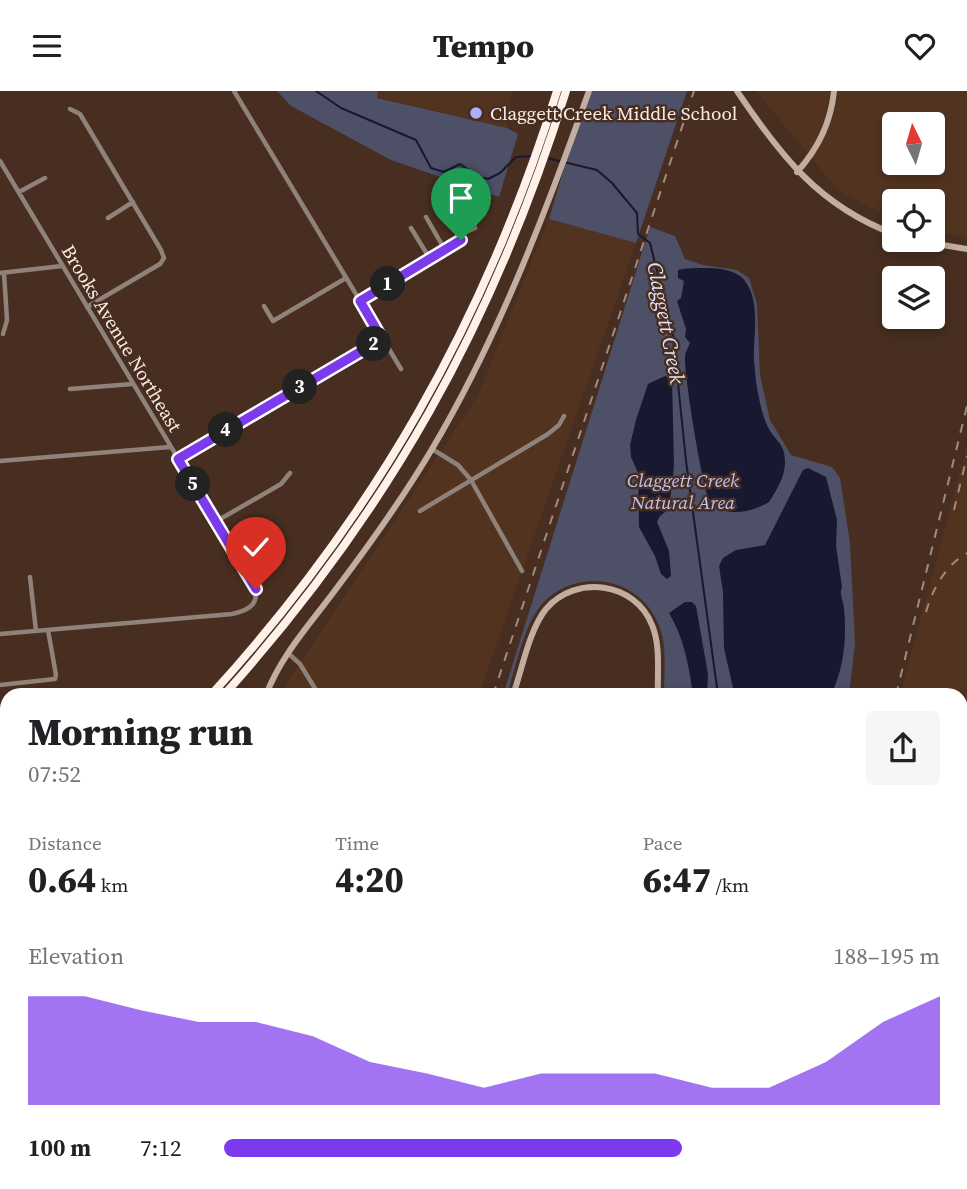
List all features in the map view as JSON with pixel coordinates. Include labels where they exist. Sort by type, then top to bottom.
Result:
[{"type":"highway","points":[[546,140],[557,91]]},
{"type":"highway","points":[[230,688],[334,562],[414,441],[478,322],[509,251],[533,176],[566,91]]},
{"type":"highway","points":[[217,688],[269,630],[306,582],[394,457],[440,377],[471,315],[533,176]]},
{"type":"street","points":[[234,91],[401,369]]},
{"type":"street","points":[[269,688],[288,653],[365,551],[432,449],[501,316],[569,148],[589,91]]},
{"type":"street","points":[[737,91],[771,141],[797,172],[839,207],[882,229]]},
{"type":"street","points":[[797,172],[813,153],[824,133],[834,91]]},
{"type":"street","points":[[70,109],[80,114],[164,258],[160,264],[87,307]]},
{"type":"street","name":"Brooks Avenue Northeast","points":[[0,161],[254,585],[257,596],[247,610],[232,614],[48,630]]},
{"type":"street","points":[[19,192],[45,178]]},
{"type":"street","points":[[108,218],[133,202]]},
{"type":"street","points":[[360,301],[461,240],[464,233],[476,226],[464,203]]},
{"type":"street","points":[[426,218],[445,250]]},
{"type":"street","points":[[411,228],[430,258]]},
{"type":"street","points":[[945,245],[967,249]]},
{"type":"street","points":[[3,334],[7,320],[2,273],[62,266]]},
{"type":"street","points":[[264,306],[273,321],[346,278]]},
{"type":"street","points":[[178,459],[382,339]]},
{"type":"street","points":[[70,389],[133,384]]},
{"type":"street","points":[[420,511],[554,430],[564,416]]},
{"type":"street","points":[[0,461],[170,447]]},
{"type":"street","points":[[432,449],[458,465],[471,480],[522,571]]},
{"type":"street","points":[[215,521],[281,484],[290,473]]},
{"type":"street","points":[[30,577],[36,631]]},
{"type":"street","points":[[515,688],[535,629],[547,609],[564,594],[593,586],[624,593],[640,605],[649,617],[656,639],[658,688]]},
{"type":"street","points":[[0,634],[48,630],[56,675],[55,679],[0,685]]},
{"type":"street","points":[[288,653],[300,664],[315,688]]},
{"type":"shaded area","name":"Claggett Creek Middle School","points":[[378,91],[512,91],[507,128],[377,97]]},
{"type":"shaded area","points":[[756,91],[967,91],[967,238],[945,233],[945,189],[882,189],[882,214],[839,191]]},
{"type":"shaded area","points":[[549,219],[636,243],[481,688],[284,688],[478,395]]},
{"type":"shaded area","points":[[678,270],[733,272],[745,281],[753,299],[754,360],[758,393],[766,422],[785,456],[785,467],[778,488],[769,502],[755,509],[739,512],[724,510],[710,501],[707,493],[694,433],[686,368],[685,356],[690,343],[685,337],[686,329],[677,301],[681,298],[684,281],[678,278]]},
{"type":"shaded area","points":[[665,376],[672,379],[674,466],[669,509],[657,522],[669,551],[671,576],[667,579],[661,574],[655,556],[639,527],[638,473],[631,457],[630,445],[648,384]]},
{"type":"shaded area","points":[[967,447],[967,688],[902,688]]},
{"type":"shaded area","points":[[808,468],[826,477],[837,520],[836,546],[845,630],[839,674],[834,688],[733,688],[724,648],[723,592],[719,566],[723,558],[736,550],[765,545],[803,470]]},
{"type":"shaded area","points":[[685,602],[692,602],[696,606],[708,674],[707,688],[692,688],[679,632],[669,613]]},
{"type":"green space","points":[[277,91],[378,91],[377,98],[507,128],[518,134],[499,197],[391,160],[291,106]]},
{"type":"green space","points":[[587,91],[687,91],[636,243],[549,219]]},
{"type":"green space","name":"Claggett Creek Natural Area","points":[[650,227],[675,236],[685,259],[703,265],[737,270],[749,278],[757,304],[760,375],[770,420],[791,455],[832,467],[840,478],[850,543],[855,644],[850,688],[664,688],[664,648],[657,621],[647,605],[633,593],[618,585],[601,581],[567,586],[551,595],[538,609],[524,639],[509,688],[505,688]]},
{"type":"waterway","name":"Claggett Creek","points":[[316,91],[341,108],[416,140],[431,168],[444,172],[460,164],[479,177],[488,179],[500,173],[516,157],[531,156]]},
{"type":"waterway","name":"Claggett Creek","points":[[547,158],[597,170],[612,183],[637,213],[638,234],[650,243],[673,335],[686,461],[717,688]]},
{"type":"railway","points":[[495,688],[694,91]]},
{"type":"railway","points":[[898,688],[967,406]]},
{"type":"railway","points":[[954,510],[967,456]]},
{"type":"railway","points":[[926,612],[941,578],[952,564],[967,553]]},
{"type":"place","name":"Claggett Creek Middle School","points":[[476,113]]},
{"type":"route","points":[[256,589],[178,459],[382,339],[360,301],[461,240]]}]
